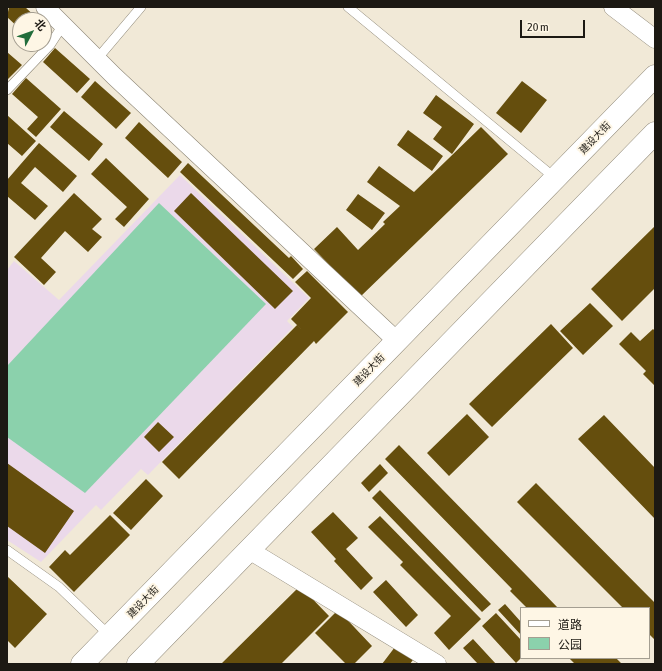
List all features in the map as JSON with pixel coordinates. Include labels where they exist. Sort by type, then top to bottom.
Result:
[{"type":"main road","name":"建设大街","points":[[82,664],[655,76]]},
{"type":"main road","points":[[138,664],[655,133]]},
{"type":"street","points":[[45,7],[97,59],[397,341]]},
{"type":"street","points":[[613,7],[655,39]]},
{"type":"street","points":[[249,550],[437,664]]},
{"type":"lane","points":[[97,59],[141,7]]},
{"type":"lane","points":[[348,7],[555,178]]},
{"type":"lane","points":[[7,90],[50,45],[63,25]]},
{"type":"lane","points":[[7,550],[59,587],[110,636]]},
{"type":"shaded area","points":[[180,175],[309,298],[287,321],[293,327],[148,475],[141,469],[101,510],[96,505],[41,562],[7,540],[7,270],[14,261],[59,300]]},
{"type":"green space","points":[[159,203],[266,304],[85,493],[7,437],[7,366]]},
{"type":"building","points":[[9,7],[25,7],[30,12],[12,12],[12,22],[7,17]]},
{"type":"building","points":[[55,48],[90,79],[77,93],[43,62]]},
{"type":"building","points":[[7,52],[22,65],[8,79],[7,78]]},
{"type":"building","points":[[26,78],[61,109],[36,137],[27,129],[38,117],[12,94]]},
{"type":"building","points":[[95,81],[131,113],[116,129],[81,97]]},
{"type":"building","points":[[522,81],[547,100],[521,133],[496,113]]},
{"type":"building","points":[[436,95],[474,124],[452,154],[433,139],[442,127],[423,113]]},
{"type":"building","points":[[64,111],[103,144],[89,161],[50,127]]},
{"type":"building","points":[[7,115],[36,141],[22,156],[7,143]]},
{"type":"building","points":[[139,122],[182,162],[168,178],[125,138]]},
{"type":"building","points":[[481,127],[508,154],[360,297],[314,249],[337,227],[358,250],[385,224],[383,222],[400,206],[367,182],[379,166],[414,192]]},
{"type":"building","points":[[408,130],[443,156],[432,171],[397,145]]},
{"type":"building","points":[[39,143],[77,176],[63,192],[35,167],[21,183],[48,206],[35,220],[7,196],[7,180]]},
{"type":"building","points":[[106,158],[149,199],[124,227],[115,219],[127,207],[91,174]]},
{"type":"building","points":[[188,163],[289,258],[291,256],[303,269],[293,279],[180,172]]},
{"type":"building","points":[[74,193],[102,219],[92,229],[102,237],[88,252],[65,231],[41,258],[56,272],[44,285],[14,257]]},
{"type":"building","points":[[191,193],[293,291],[275,309],[174,211]]},
{"type":"building","points":[[358,194],[385,213],[372,230],[346,210]]},
{"type":"building","points":[[655,226],[655,288],[622,321],[591,289]]},
{"type":"building","points":[[307,271],[348,312],[316,344],[314,341],[179,479],[162,462],[297,325],[291,319],[311,298],[295,282]]},
{"type":"building","points":[[590,303],[613,326],[583,355],[560,331]]},
{"type":"building","points":[[551,324],[573,348],[492,427],[469,404]]},
{"type":"building","points":[[653,329],[655,331],[655,386],[643,374],[646,371],[619,344],[631,332],[640,341]]},
{"type":"building","points":[[467,414],[489,437],[449,476],[427,453]]},
{"type":"building","points":[[604,415],[655,468],[655,519],[578,439]]},
{"type":"building","points":[[158,422],[174,437],[159,452],[144,437]]},
{"type":"building","points":[[399,445],[557,607],[526,607],[510,591],[512,589],[385,459]]},
{"type":"building","points":[[7,463],[74,511],[45,553],[7,526]]},
{"type":"building","points":[[380,464],[388,473],[369,492],[361,483]]},
{"type":"building","points":[[146,479],[163,496],[131,530],[113,513]]},
{"type":"building","points":[[536,483],[655,603],[655,640],[650,635],[650,607],[622,607],[517,502]]},
{"type":"building","points":[[380,490],[491,604],[482,612],[372,498]]},
{"type":"building","points":[[333,512],[358,538],[346,549],[373,578],[361,590],[334,561],[336,559],[311,532]]},
{"type":"building","points":[[110,515],[130,535],[74,592],[49,567],[65,550],[70,555]]},
{"type":"building","points":[[380,516],[481,619],[449,650],[434,633],[451,616],[400,565],[403,562],[368,527]]},
{"type":"building","points":[[7,576],[47,614],[15,648],[7,640]]},
{"type":"building","points":[[386,580],[418,615],[406,627],[373,592]]},
{"type":"building","points":[[300,586],[329,616],[281,664],[221,664]]},
{"type":"building","points":[[505,604],[520,621],[520,634],[498,610]]},
{"type":"building","points":[[338,610],[372,646],[354,664],[346,664],[315,633]]},
{"type":"building","points":[[496,613],[520,639],[520,659],[516,663],[482,626]]},
{"type":"building","points":[[473,639],[496,664],[478,664],[463,648]]},
{"type":"building","points":[[398,643],[415,657],[410,664],[382,664]]},
{"type":"building","points":[[570,659],[617,659],[622,664],[575,664]]}]
